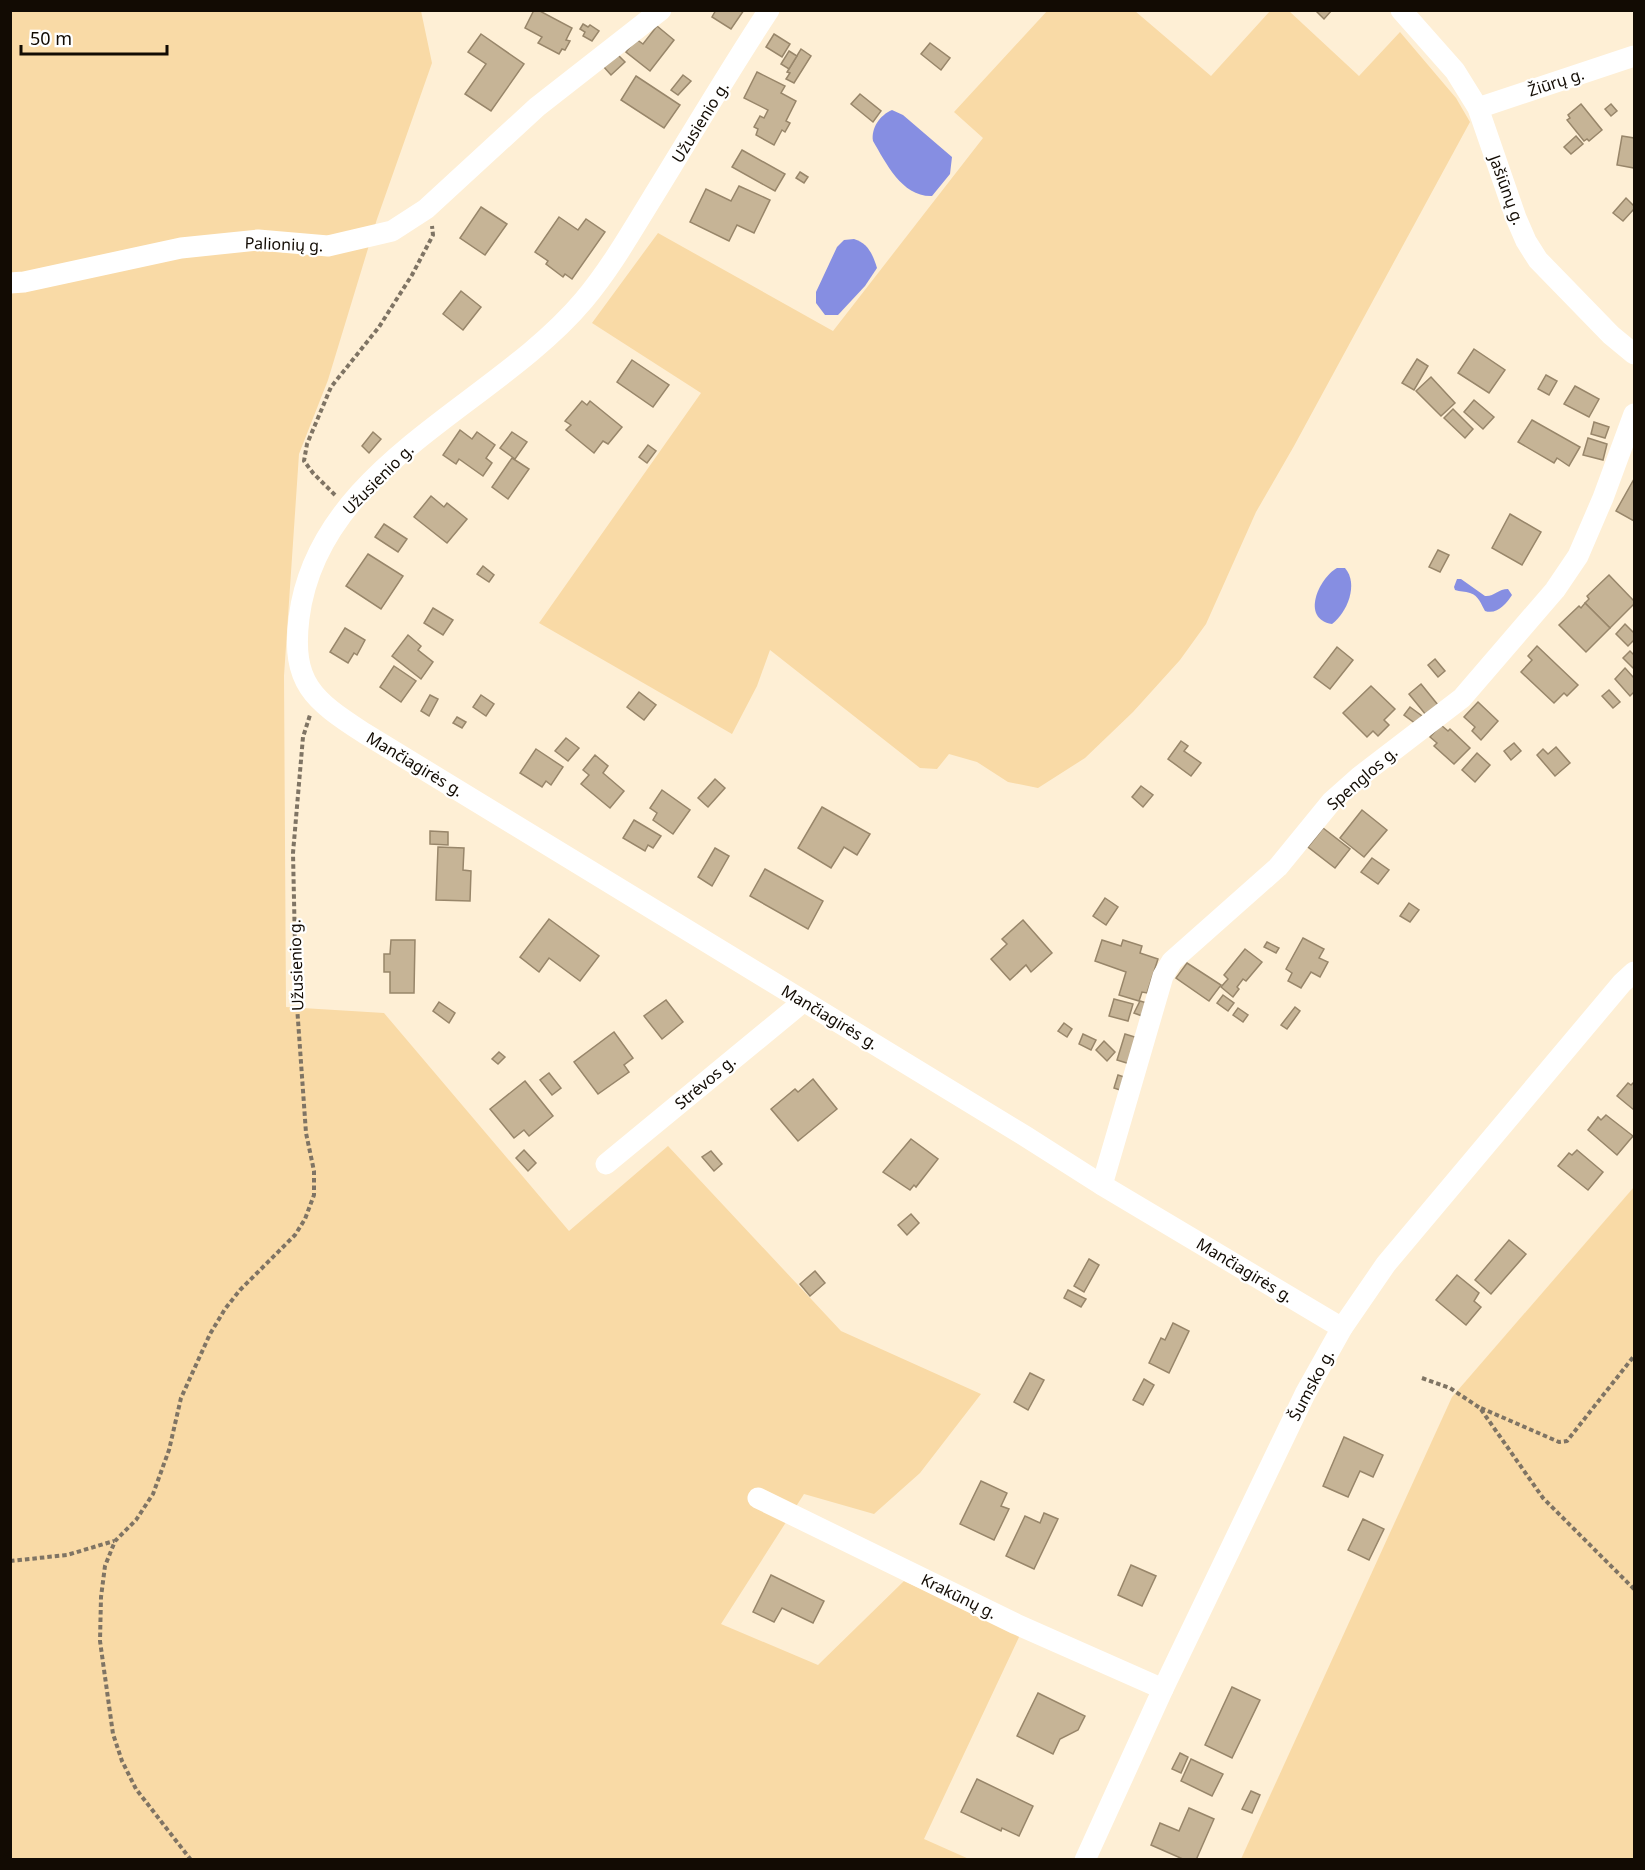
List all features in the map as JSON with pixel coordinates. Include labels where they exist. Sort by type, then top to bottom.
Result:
[{"type":"street","name":"Palionių g.","points":[[10,284],[181,248],[258,240],[328,246],[392,231],[426,209],[537,107],[661,10]]},
{"type":"street","name":"Užusienio g.","points":[[320,702],[309,688],[298,653],[301,604],[312,567],[330,532],[348,506],[409,448],[543,342],[584,300],[618,253],[769,10]]},
{"type":"street","name":"Jašiūnų g.","points":[[1401,10],[1455,71],[1478,108],[1516,218],[1526,241],[1538,260],[1611,335],[1635,354]]},
{"type":"street","name":"Žiūrų g.","points":[[1478,108],[1635,56]]},
{"type":"street","name":"Spenglos g.","points":[[1102,1185],[1163,976],[1172,961],[1278,867],[1332,801],[1359,777],[1461,698],[1555,590],[1578,556],[1635,414]]},
{"type":"street","name":"Mančiagirės g.","points":[[320,702],[364,734],[1102,1185],[1342,1328]]},
{"type":"street","name":"Šumsko g.","points":[[1085,1860],[1163,1689],[1305,1394],[1342,1328],[1386,1264],[1622,983],[1635,972]]},
{"type":"street","name":"Strėvos g.","points":[[606,1164],[804,1001]]},
{"type":"street","name":"Krakūnų g.","points":[[758,1498],[1016,1624],[1163,1689]]},
{"type":"path","points":[[348,506],[326,488],[304,460],[307,444],[332,387],[379,327],[412,275],[433,235],[432,218],[426,209]]},
{"type":"path","name":"Užusienio g.","points":[[115,1541],[136,1520],[153,1494],[169,1450],[181,1398],[210,1334],[240,1290],[296,1235],[314,1195],[314,1171],[306,1133],[296,992],[293,853],[303,737],[306,722],[320,702]]},
{"type":"path","points":[[1422,1378],[1450,1389],[1480,1408],[1559,1442],[1567,1441],[1635,1356]]},
{"type":"path","points":[[1480,1408],[1543,1498],[1635,1589]]},
{"type":"path","points":[[10,1561],[67,1555],[115,1541]]},
{"type":"path","points":[[115,1541],[105,1566],[101,1597],[100,1641],[113,1734],[122,1761],[136,1789],[191,1860]]},
{"type":"shaded area","points":[[1048,10],[1135,11],[1211,76],[1270,11],[1289,11],[1359,76],[1400,32],[1456,98],[1470,122],[1256,512],[1206,624],[1180,660],[1133,712],[1085,758],[1038,788],[1008,782],[977,762],[949,754],[937,769],[920,768],[770,650],[757,686],[732,734],[539,623],[701,393],[592,323],[658,233],[833,331],[983,138],[954,112]]},
{"type":"shaded area","points":[[11,11],[421,11],[432,63],[377,219],[328,380],[299,454],[284,676],[286,1007],[384,1013],[569,1231],[668,1146],[841,1331],[981,1394],[920,1473],[874,1514],[804,1494],[721,1624],[818,1665],[904,1581],[1020,1635],[924,1839],[969,1859],[11,1860]]},
{"type":"shaded area","points":[[1634,1187],[1634,1859],[1241,1859],[1452,1397]]},
{"type":"water","points":[[892,110],[903,115],[952,157],[950,174],[932,196],[921,195],[904,185],[889,168],[873,141],[873,131],[877,122]]},
{"type":"water","points":[[854,239],[863,243],[869,250],[877,268],[865,286],[838,315],[825,315],[816,303],[816,292],[837,247],[844,240]]},
{"type":"water","points":[[1337,568],[1345,568],[1351,582],[1351,590],[1346,606],[1332,624],[1322,621],[1315,607],[1319,589],[1324,580]]},
{"type":"water","points":[[1457,579],[1461,579],[1485,596],[1508,589],[1512,595],[1497,610],[1485,611],[1476,596],[1455,590]]},
{"type":"building","points":[[534,10],[572,28],[566,40],[570,41],[565,50],[562,49],[559,54],[538,43],[542,37],[525,28]]},
{"type":"building","points":[[716,10],[744,10],[731,29],[712,17]]},
{"type":"building","points":[[1315,10],[1332,10],[1324,19]]},
{"type":"building","points":[[583,24],[588,27],[590,25],[599,31],[592,41],[583,36],[585,32],[580,29]]},
{"type":"building","points":[[657,26],[674,40],[650,71],[626,52],[636,39],[643,44]]},
{"type":"building","points":[[481,34],[524,64],[491,111],[465,94],[486,64],[468,52]]},
{"type":"building","points":[[774,34],[790,44],[782,57],[766,47]]},
{"type":"building","points":[[930,43],[950,58],[941,70],[921,54]]},
{"type":"building","points":[[801,49],[811,56],[794,83],[786,79],[790,73],[787,72]]},
{"type":"building","points":[[789,51],[797,56],[789,69],[781,64]]},
{"type":"building","points":[[616,53],[625,62],[611,75],[603,66]]},
{"type":"building","points":[[757,72],[785,86],[781,93],[796,101],[786,121],[790,123],[785,132],[782,130],[774,145],[756,135],[758,129],[754,127],[760,116],[764,118],[768,110],[744,98]]},
{"type":"building","points":[[683,75],[691,81],[678,95],[671,90]]},
{"type":"building","points":[[636,76],[680,105],[664,128],[621,100]]},
{"type":"building","points":[[860,94],[881,111],[873,122],[851,104]]},
{"type":"building","points":[[1581,104],[1602,130],[1589,141],[1587,139],[1584,141],[1567,120],[1570,118],[1568,115]]},
{"type":"building","points":[[1611,104],[1617,111],[1611,116],[1605,109]]},
{"type":"building","points":[[1576,136],[1583,144],[1571,154],[1564,147]]},
{"type":"building","points":[[1622,136],[1634,138],[1634,168],[1617,165]]},
{"type":"building","points":[[742,150],[785,174],[775,191],[732,167]]},
{"type":"building","points":[[800,172],[808,177],[804,183],[796,178]]},
{"type":"building","points":[[739,186],[770,200],[754,233],[737,225],[729,241],[690,222],[706,189],[731,201]]},
{"type":"building","points":[[1626,198],[1634,209],[1623,221],[1613,213]]},
{"type":"building","points":[[481,207],[507,224],[485,255],[460,238]]},
{"type":"building","points":[[559,217],[578,230],[586,219],[605,232],[572,279],[565,274],[563,277],[546,264],[548,261],[535,252]]},
{"type":"building","points":[[461,291],[481,307],[463,330],[443,314]]},
{"type":"building","points":[[1474,349],[1505,370],[1489,393],[1458,373]]},
{"type":"building","points":[[1417,359],[1428,366],[1414,390],[1402,383]]},
{"type":"building","points":[[632,360],[669,385],[653,407],[617,382]]},
{"type":"building","points":[[1546,375],[1557,381],[1549,395],[1538,389]]},
{"type":"building","points":[[1431,377],[1455,403],[1441,416],[1416,391]]},
{"type":"building","points":[[1575,386],[1599,399],[1589,417],[1564,404]]},
{"type":"building","points":[[1474,400],[1494,417],[1483,429],[1464,412]]},
{"type":"building","points":[[582,401],[587,405],[590,401],[622,427],[608,444],[603,441],[594,453],[566,430],[571,425],[565,421]]},
{"type":"building","points":[[1453,409],[1473,429],[1465,438],[1444,418]]},
{"type":"building","points":[[1532,420],[1580,447],[1569,466],[1557,458],[1554,463],[1518,442]]},
{"type":"building","points":[[1594,422],[1609,427],[1605,438],[1591,434]]},
{"type":"building","points":[[460,430],[472,439],[477,432],[495,445],[486,458],[492,463],[483,476],[459,459],[456,464],[443,455]]},
{"type":"building","points":[[373,432],[381,439],[369,453],[362,446]]},
{"type":"building","points":[[512,432],[527,442],[515,459],[500,448]]},
{"type":"building","points":[[1588,438],[1607,444],[1603,460],[1583,455]]},
{"type":"building","points":[[648,445],[656,451],[647,463],[639,457]]},
{"type":"building","points":[[512,458],[529,469],[508,499],[492,487]]},
{"type":"building","points":[[1634,479],[1634,521],[1616,511]]},
{"type":"building","points":[[431,496],[444,507],[447,503],[467,519],[447,543],[414,517]]},
{"type":"building","points":[[1510,514],[1541,532],[1522,565],[1492,548]]},
{"type":"building","points":[[384,524],[407,539],[398,552],[375,537]]},
{"type":"building","points":[[1438,550],[1449,555],[1440,572],[1429,567]]},
{"type":"building","points":[[368,554],[403,576],[381,609],[346,586]]},
{"type":"building","points":[[483,566],[494,575],[489,582],[477,574]]},
{"type":"building","points":[[1609,575],[1634,601],[1634,604],[1610,628],[1585,603],[1589,599],[1587,596]]},
{"type":"building","points":[[1585,603],[1610,628],[1586,652],[1559,625]]},
{"type":"building","points":[[433,608],[453,620],[443,635],[424,623]]},
{"type":"building","points":[[1625,624],[1634,633],[1634,640],[1628,646],[1616,634]]},
{"type":"building","points":[[345,628],[365,640],[357,655],[354,653],[348,663],[330,652]]},
{"type":"building","points":[[408,635],[421,646],[418,650],[433,662],[421,679],[392,656]]},
{"type":"building","points":[[1537,646],[1578,685],[1567,696],[1564,693],[1554,703],[1521,672],[1532,660],[1528,656]]},
{"type":"building","points":[[1337,647],[1353,660],[1330,689],[1314,677]]},
{"type":"building","points":[[1630,651],[1634,655],[1634,669],[1623,658]]},
{"type":"building","points":[[1435,659],[1445,671],[1438,677],[1428,665]]},
{"type":"building","points":[[394,666],[416,681],[401,702],[380,687]]},
{"type":"building","points":[[1625,668],[1634,678],[1634,692],[1630,696],[1615,679]]},
{"type":"building","points":[[1421,684],[1438,705],[1426,715],[1409,694]]},
{"type":"building","points":[[1371,686],[1395,709],[1384,720],[1389,725],[1378,736],[1373,731],[1367,737],[1343,713]]},
{"type":"building","points":[[1609,690],[1620,702],[1613,708],[1602,696]]},
{"type":"building","points":[[639,692],[656,705],[644,720],[627,707]]},
{"type":"building","points":[[430,695],[438,699],[429,716],[421,711]]},
{"type":"building","points":[[481,695],[494,704],[486,716],[473,707]]},
{"type":"building","points":[[1478,702],[1498,721],[1481,740],[1472,731],[1475,727],[1464,717]]},
{"type":"building","points":[[1410,707],[1422,716],[1416,724],[1404,715]]},
{"type":"building","points":[[457,717],[466,722],[462,728],[453,723]]},
{"type":"building","points":[[1441,725],[1448,731],[1450,729],[1470,748],[1454,764],[1434,746],[1437,743],[1430,737]]},
{"type":"building","points":[[566,738],[579,748],[568,761],[555,751]]},
{"type":"building","points":[[1181,741],[1188,746],[1184,751],[1201,763],[1191,776],[1168,759]]},
{"type":"building","points":[[1514,743],[1521,751],[1511,760],[1504,751]]},
{"type":"building","points":[[1556,747],[1570,763],[1555,776],[1537,755],[1543,749],[1548,754]]},
{"type":"building","points":[[536,749],[563,767],[551,785],[546,781],[542,787],[520,773]]},
{"type":"building","points":[[1477,753],[1490,765],[1475,782],[1462,770]]},
{"type":"building","points":[[595,755],[608,766],[603,773],[624,791],[610,808],[581,784],[589,775],[583,770]]},
{"type":"building","points":[[715,779],[725,788],[708,807],[698,798]]},
{"type":"building","points":[[1141,786],[1153,795],[1143,807],[1132,797]]},
{"type":"building","points":[[662,790],[690,810],[673,834],[653,820],[657,813],[650,808]]},
{"type":"building","points":[[822,807],[870,834],[857,855],[844,847],[831,868],[798,848]]},
{"type":"building","points":[[1362,810],[1387,830],[1364,857],[1340,838]]},
{"type":"building","points":[[634,820],[661,836],[653,848],[648,845],[645,851],[623,838]]},
{"type":"building","points":[[1323,828],[1350,849],[1335,868],[1308,847]]},
{"type":"building","points":[[430,831],[448,832],[448,845],[430,844]]},
{"type":"building","points":[[438,847],[464,848],[463,870],[471,871],[470,901],[436,900]]},
{"type":"building","points":[[715,848],[729,856],[712,886],[698,877]]},
{"type":"building","points":[[1372,858],[1389,870],[1378,884],[1361,872]]},
{"type":"building","points":[[765,869],[823,901],[808,929],[750,896]]},
{"type":"building","points":[[1105,898],[1118,907],[1106,925],[1093,916]]},
{"type":"building","points":[[1409,903],[1419,910],[1410,922],[1400,916]]},
{"type":"building","points":[[549,919],[599,956],[580,981],[549,958],[539,972],[520,957]]},
{"type":"building","points":[[1023,920],[1052,953],[1031,972],[1026,965],[1010,980],[991,959],[1007,944],[1002,939]]},
{"type":"building","points":[[1303,938],[1324,949],[1319,958],[1328,962],[1320,977],[1311,972],[1301,988],[1288,981],[1292,973],[1286,969]]},
{"type":"building","points":[[391,940],[415,940],[414,993],[390,993],[390,972],[384,972],[384,954],[390,954]]},
{"type":"building","points":[[1102,940],[1121,946],[1123,940],[1142,946],[1140,953],[1158,959],[1147,993],[1142,992],[1139,1001],[1119,995],[1126,972],[1095,961]]},
{"type":"building","points":[[1267,942],[1279,948],[1276,953],[1264,947]]},
{"type":"building","points":[[1245,949],[1262,962],[1246,981],[1243,979],[1233,997],[1221,987],[1228,979],[1224,975]]},
{"type":"building","points":[[1187,963],[1221,985],[1209,1001],[1176,978]]},
{"type":"building","points":[[1223,995],[1234,1003],[1228,1011],[1217,1003]]},
{"type":"building","points":[[1114,999],[1133,1004],[1128,1021],[1109,1016]]},
{"type":"building","points":[[666,1000],[683,1022],[662,1039],[644,1016]]},
{"type":"building","points":[[1140,1001],[1147,1003],[1142,1016],[1134,1013]]},
{"type":"building","points":[[439,1002],[455,1013],[449,1023],[433,1011]]},
{"type":"building","points":[[1295,1007],[1300,1011],[1287,1029],[1281,1025]]},
{"type":"building","points":[[1238,1008],[1248,1015],[1243,1022],[1233,1015]]},
{"type":"building","points":[[1064,1023],[1072,1029],[1067,1037],[1058,1031]]},
{"type":"building","points":[[614,1032],[633,1058],[624,1065],[629,1072],[598,1094],[574,1062]]},
{"type":"building","points":[[1083,1034],[1096,1040],[1091,1050],[1079,1044]]},
{"type":"building","points":[[1125,1034],[1138,1038],[1130,1064],[1117,1060]]},
{"type":"building","points":[[1104,1041],[1115,1052],[1107,1061],[1096,1050]]},
{"type":"building","points":[[499,1052],[505,1057],[498,1064],[492,1059]]},
{"type":"building","points":[[549,1073],[561,1088],[552,1095],[540,1080]]},
{"type":"building","points":[[1118,1075],[1124,1077],[1120,1090],[1114,1088]]},
{"type":"building","points":[[813,1079],[837,1109],[798,1141],[771,1109],[795,1089],[798,1092]]},
{"type":"building","points":[[525,1081],[553,1116],[529,1136],[524,1130],[514,1138],[490,1109]]},
{"type":"building","points":[[1634,1082],[1634,1110],[1617,1096],[1628,1083],[1631,1085]]},
{"type":"building","points":[[1606,1115],[1633,1136],[1617,1155],[1588,1130],[1598,1117],[1601,1120]]},
{"type":"building","points":[[911,1139],[938,1159],[916,1187],[914,1185],[910,1190],[883,1172]]},
{"type":"building","points":[[524,1150],[536,1163],[528,1171],[516,1158]]},
{"type":"building","points":[[1577,1150],[1603,1172],[1588,1190],[1558,1166],[1569,1153],[1572,1155]]},
{"type":"building","points":[[711,1151],[722,1164],[714,1171],[702,1157]]},
{"type":"building","points":[[911,1214],[919,1223],[907,1235],[898,1225]]},
{"type":"building","points":[[1509,1240],[1526,1254],[1491,1294],[1475,1280]]},
{"type":"building","points":[[1089,1259],[1099,1265],[1084,1292],[1074,1286]]},
{"type":"building","points":[[815,1271],[825,1283],[810,1296],[800,1284]]},
{"type":"building","points":[[1457,1275],[1479,1293],[1474,1301],[1481,1307],[1466,1325],[1436,1300]]},
{"type":"building","points":[[1068,1290],[1086,1299],[1081,1307],[1064,1298]]},
{"type":"building","points":[[1173,1323],[1189,1331],[1169,1373],[1149,1363],[1161,1338],[1165,1340]]},
{"type":"building","points":[[1030,1373],[1044,1380],[1028,1410],[1014,1402]]},
{"type":"building","points":[[1144,1379],[1154,1385],[1143,1405],[1133,1400]]},
{"type":"building","points":[[1344,1437],[1383,1455],[1373,1477],[1360,1471],[1348,1497],[1323,1486]]},
{"type":"building","points":[[981,1481],[1007,1493],[1001,1506],[1009,1509],[994,1540],[960,1524]]},
{"type":"building","points":[[1044,1513],[1058,1519],[1034,1569],[1006,1556],[1025,1516],[1040,1523]]},
{"type":"building","points":[[1363,1519],[1384,1529],[1369,1560],[1348,1550]]},
{"type":"building","points":[[1131,1565],[1156,1576],[1142,1606],[1118,1595]]},
{"type":"building","points":[[771,1575],[824,1601],[813,1623],[782,1608],[774,1622],[753,1612]]},
{"type":"building","points":[[1232,1687],[1260,1700],[1232,1758],[1205,1745]]},
{"type":"building","points":[[1038,1693],[1085,1716],[1078,1730],[1060,1739],[1053,1754],[1017,1736]]},
{"type":"building","points":[[1180,1753],[1188,1757],[1181,1773],[1172,1769]]},
{"type":"building","points":[[1191,1759],[1223,1774],[1212,1796],[1181,1781]]},
{"type":"building","points":[[977,1779],[1033,1806],[1019,1836],[1002,1828],[1001,1831],[961,1812]]},
{"type":"building","points":[[1251,1791],[1260,1795],[1252,1813],[1242,1809]]},
{"type":"building","points":[[1189,1808],[1214,1819],[1196,1860],[1185,1860],[1151,1845],[1160,1823],[1179,1831]]}]
